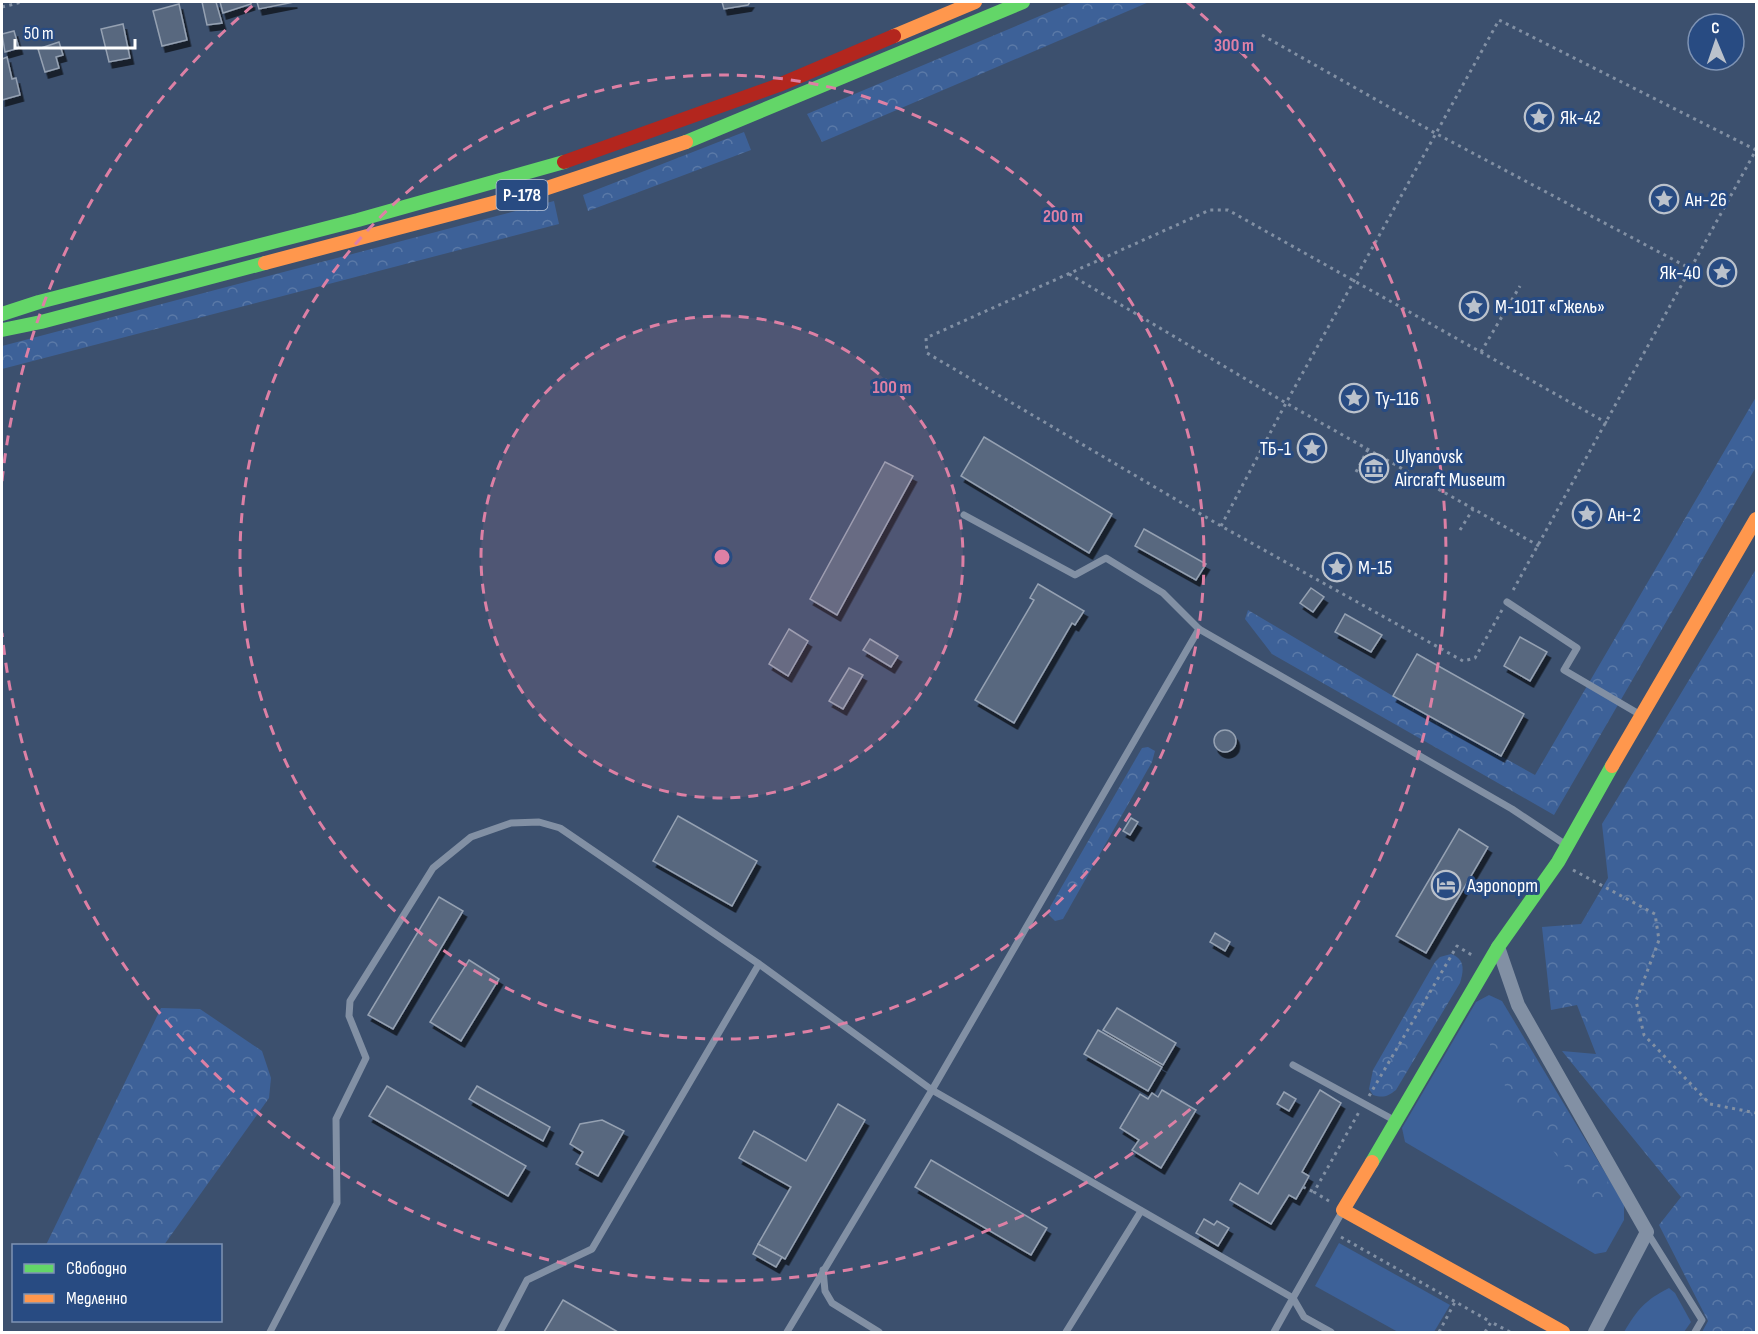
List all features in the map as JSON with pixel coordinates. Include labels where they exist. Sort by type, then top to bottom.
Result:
[{"type":"main road","name":"Р-178","points":[[2,314],[39,302],[358,220],[576,158],[779,85],[960,4],[975,2]]},
{"type":"main road","name":"Р-178","points":[[2,330],[41,322],[535,192],[693,139],[1023,2]]},
{"type":"main road","points":[[1563,1332],[1343,1210],[1498,947],[1558,862],[1756,519]]},
{"type":"street","points":[[1498,947],[1518,1005],[1647,1232],[1595,1332]]},
{"type":"lane","points":[[964,515],[1075,575],[1106,558],[1163,593],[1198,629],[1512,809],[1567,845]]},
{"type":"lane","points":[[1506,602],[1577,648],[1564,670],[1641,715]]},
{"type":"lane","points":[[787,1332],[932,1090],[1198,629]]},
{"type":"lane","points":[[270,1332],[337,1203],[336,1119],[366,1058],[349,1016],[350,1001],[433,868],[471,837],[511,823],[539,822],[560,828],[759,964],[932,1090],[1293,1298],[1304,1317],[1331,1332]]},
{"type":"lane","points":[[500,1332],[527,1280],[592,1249],[759,964]]},
{"type":"lane","points":[[1293,1065],[1396,1122]]},
{"type":"lane","points":[[1274,1332],[1343,1210]]},
{"type":"lane","points":[[1066,1332],[1141,1211]]},
{"type":"lane","points":[[1647,1232],[1702,1320],[1695,1332]]},
{"type":"lane","points":[[823,1270],[825,1291],[832,1303],[879,1332]]},
{"type":"path","points":[[2,7],[22,2]]},
{"type":"path","points":[[1221,526],[1287,403],[1355,282],[1499,20],[1756,150],[1607,423],[1539,546],[1475,658],[1463,661],[1221,526],[927,353],[926,338],[1210,210],[1228,210],[1355,282],[1607,423]]},
{"type":"path","points":[[1262,35],[1436,133],[1691,269]]},
{"type":"path","points":[[1069,274],[1287,403],[1539,546]]},
{"type":"path","points":[[1480,352],[1520,286]]},
{"type":"path","points":[[1356,472],[1368,449]]},
{"type":"path","points":[[1460,530],[1473,509]]},
{"type":"path","points":[[1558,862],[1655,914],[1659,940],[1636,1000],[1644,1035],[1710,1104],[1756,1113]]},
{"type":"path","points":[[1314,1192],[1457,946],[1488,965]]},
{"type":"path","points":[[1303,1186],[1343,1210]]},
{"type":"path","points":[[1330,1232],[1510,1332]]},
{"type":"path","points":[[1438,1332],[1455,1302]]},
{"type":"path","points":[[1485,1332],[1491,1322]]},
{"type":"green space","points":[[1073,2],[1149,2],[822,142],[807,114]]},
{"type":"green space","points":[[744,132],[751,150],[588,211],[583,195]]},
{"type":"green space","points":[[554,201],[559,224],[2,369],[2,346]]},
{"type":"green space","points":[[1756,397],[1756,467],[1554,815],[1272,654],[1245,619],[1248,610],[1393,696],[1535,775]]},
{"type":"green space","points":[[1756,569],[1756,1332],[1702,1332],[1708,1321],[1659,1225],[1681,1197],[1562,1051],[1596,1054],[1577,1005],[1551,1010],[1542,927],[1581,924],[1608,878],[1602,824]]},
{"type":"green space","points":[[1148,747],[1155,751],[1152,762],[1063,919],[1055,921],[1049,915],[1050,907],[1142,748]]},
{"type":"green space","points":[[1451,954],[1461,962],[1460,983],[1396,1090],[1385,1096],[1373,1095],[1369,1089],[1373,1070],[1435,962],[1440,957]]},
{"type":"green space","points":[[1489,995],[1502,1001],[1624,1204],[1624,1220],[1606,1252],[1595,1254],[1405,1142],[1402,1128],[1476,1002]]},
{"type":"green space","points":[[1497,1004],[1505,1012],[1608,1182],[1613,1196],[1607,1202],[1601,1203],[1591,1198],[1577,1184],[1544,1138],[1515,1107],[1479,1021],[1480,1012],[1485,1006]]},
{"type":"green space","points":[[161,1008],[200,1009],[262,1051],[271,1078],[269,1098],[165,1244],[46,1244]]},
{"type":"green space","points":[[1339,1243],[1450,1305],[1434,1332],[1398,1332],[1315,1286]]},
{"type":"green space","points":[[1669,1288],[1675,1293],[1691,1322],[1684,1332],[1624,1332],[1642,1306]]},
{"type":"building","points":[[202,2],[216,2],[222,23],[207,25]]},
{"type":"building","points":[[220,2],[251,2],[251,4],[223,13]]},
{"type":"building","points":[[257,2],[294,2],[259,9]]},
{"type":"building","points":[[722,2],[750,2],[748,5],[724,9]]},
{"type":"building","points":[[179,4],[187,40],[162,46],[153,11]]},
{"type":"building","points":[[123,24],[130,58],[109,62],[101,29]]},
{"type":"building","points":[[14,31],[19,48],[5,52],[2,34]]},
{"type":"building","points":[[59,42],[63,55],[56,57],[59,68],[45,72],[38,49]]},
{"type":"building","points":[[7,57],[12,79],[16,78],[20,95],[2,100],[2,59]]},
{"type":"building","points":[[984,437],[1112,514],[1089,553],[961,476]]},
{"type":"building","points":[[885,462],[913,476],[837,615],[810,599]]},
{"type":"building","points":[[1144,529],[1206,564],[1196,580],[1135,546]]},
{"type":"building","points":[[1038,584],[1084,611],[1075,625],[1072,623],[1014,723],[975,700],[1034,600],[1030,598]]},
{"type":"building","points":[[1311,588],[1324,597],[1313,612],[1300,603]]},
{"type":"building","points":[[1345,614],[1382,635],[1371,652],[1335,632]]},
{"type":"building","points":[[789,629],[808,641],[788,676],[769,664]]},
{"type":"building","points":[[1520,637],[1547,652],[1530,681],[1504,666]]},
{"type":"building","points":[[870,639],[898,656],[891,667],[863,650]]},
{"type":"building","points":[[1417,654],[1524,714],[1501,756],[1393,696]]},
{"type":"building","points":[[849,668],[863,675],[843,709],[829,701]]},
{"type":"building","points":[[1225,730],[1235,737],[1236,741],[1229,751],[1225,752],[1215,745],[1214,741],[1221,731]]},
{"type":"building","points":[[678,816],[757,861],[732,906],[653,861]]},
{"type":"building","points":[[1131,818],[1138,822],[1130,835],[1123,831]]},
{"type":"building","name":"Аэропорт","points":[[1459,829],[1488,847],[1426,953],[1396,936]]},
{"type":"building","points":[[439,897],[463,911],[393,1029],[368,1015]]},
{"type":"building","points":[[1215,933],[1230,942],[1225,951],[1210,942]]},
{"type":"building","points":[[469,960],[499,979],[461,1041],[430,1022]]},
{"type":"building","points":[[1117,1008],[1176,1043],[1163,1065],[1103,1030]]},
{"type":"building","points":[[1098,1030],[1162,1067],[1148,1091],[1084,1054]]},
{"type":"building","points":[[387,1086],[526,1166],[508,1196],[369,1116]]},
{"type":"building","points":[[477,1086],[550,1127],[543,1141],[469,1099]]},
{"type":"building","points":[[1162,1090],[1196,1110],[1161,1168],[1132,1150],[1139,1140],[1120,1128],[1140,1094],[1148,1099],[1152,1093],[1158,1097]]},
{"type":"building","points":[[1320,1090],[1341,1103],[1302,1172],[1309,1176],[1303,1187],[1296,1199],[1289,1195],[1271,1224],[1230,1200],[1240,1183],[1258,1194]]},
{"type":"building","points":[[1284,1092],[1296,1099],[1289,1111],[1277,1104]]},
{"type":"building","points":[[838,1104],[865,1120],[785,1259],[758,1244],[791,1187],[739,1158],[754,1131],[806,1161]]},
{"type":"building","points":[[602,1120],[624,1131],[598,1176],[576,1164],[583,1152],[570,1144],[580,1124]]},
{"type":"building","points":[[931,1160],[1047,1228],[1031,1255],[915,1187]]},
{"type":"building","points":[[1204,1219],[1214,1225],[1217,1221],[1229,1228],[1218,1246],[1196,1233]]},
{"type":"building","points":[[758,1244],[782,1257],[776,1267],[753,1254]]},
{"type":"building","points":[[563,1300],[618,1332],[544,1332]]},
{"type":"traffic: fast","points":[[686,142],[1023,2]]},
{"type":"traffic: fast","points":[[2,314],[39,302],[358,220],[564,162]]},
{"type":"traffic: fast","points":[[2,330],[41,322],[265,263]]},
{"type":"traffic: fast","points":[[1372,1162],[1498,947],[1558,862],[1612,766]]},
{"type":"traffic: slow","points":[[894,36],[975,2]]},
{"type":"traffic: slow","points":[[265,263],[535,192],[686,142]]},
{"type":"traffic: slow","points":[[1612,766],[1756,519]]},
{"type":"traffic: slow","points":[[1372,1162],[1343,1210],[1563,1332]]},
{"type":"traffic: jam","points":[[564,162],[779,85],[894,36]]},
{"type":"place","name":"Як-42","points":[[1539,117]]},
{"type":"place","name":"Ан-26","points":[[1664,199]]},
{"type":"place","name":"Як-40","points":[[1722,272]]},
{"type":"place","name":"М-101Т «Гжель»","points":[[1474,306]]},
{"type":"place","name":"Ту-116","points":[[1354,398]]},
{"type":"place","name":"ТБ-1","points":[[1312,448]]},
{"type":"place","name":"Ulyanovsk Aircraft Museum","points":[[1374,468]]},
{"type":"place","name":"Ан-2","points":[[1587,514]]},
{"type":"place","name":"М-15","points":[[1337,567]]},
{"type":"place","name":"Аэропорт","points":[[1446,885]]}]
